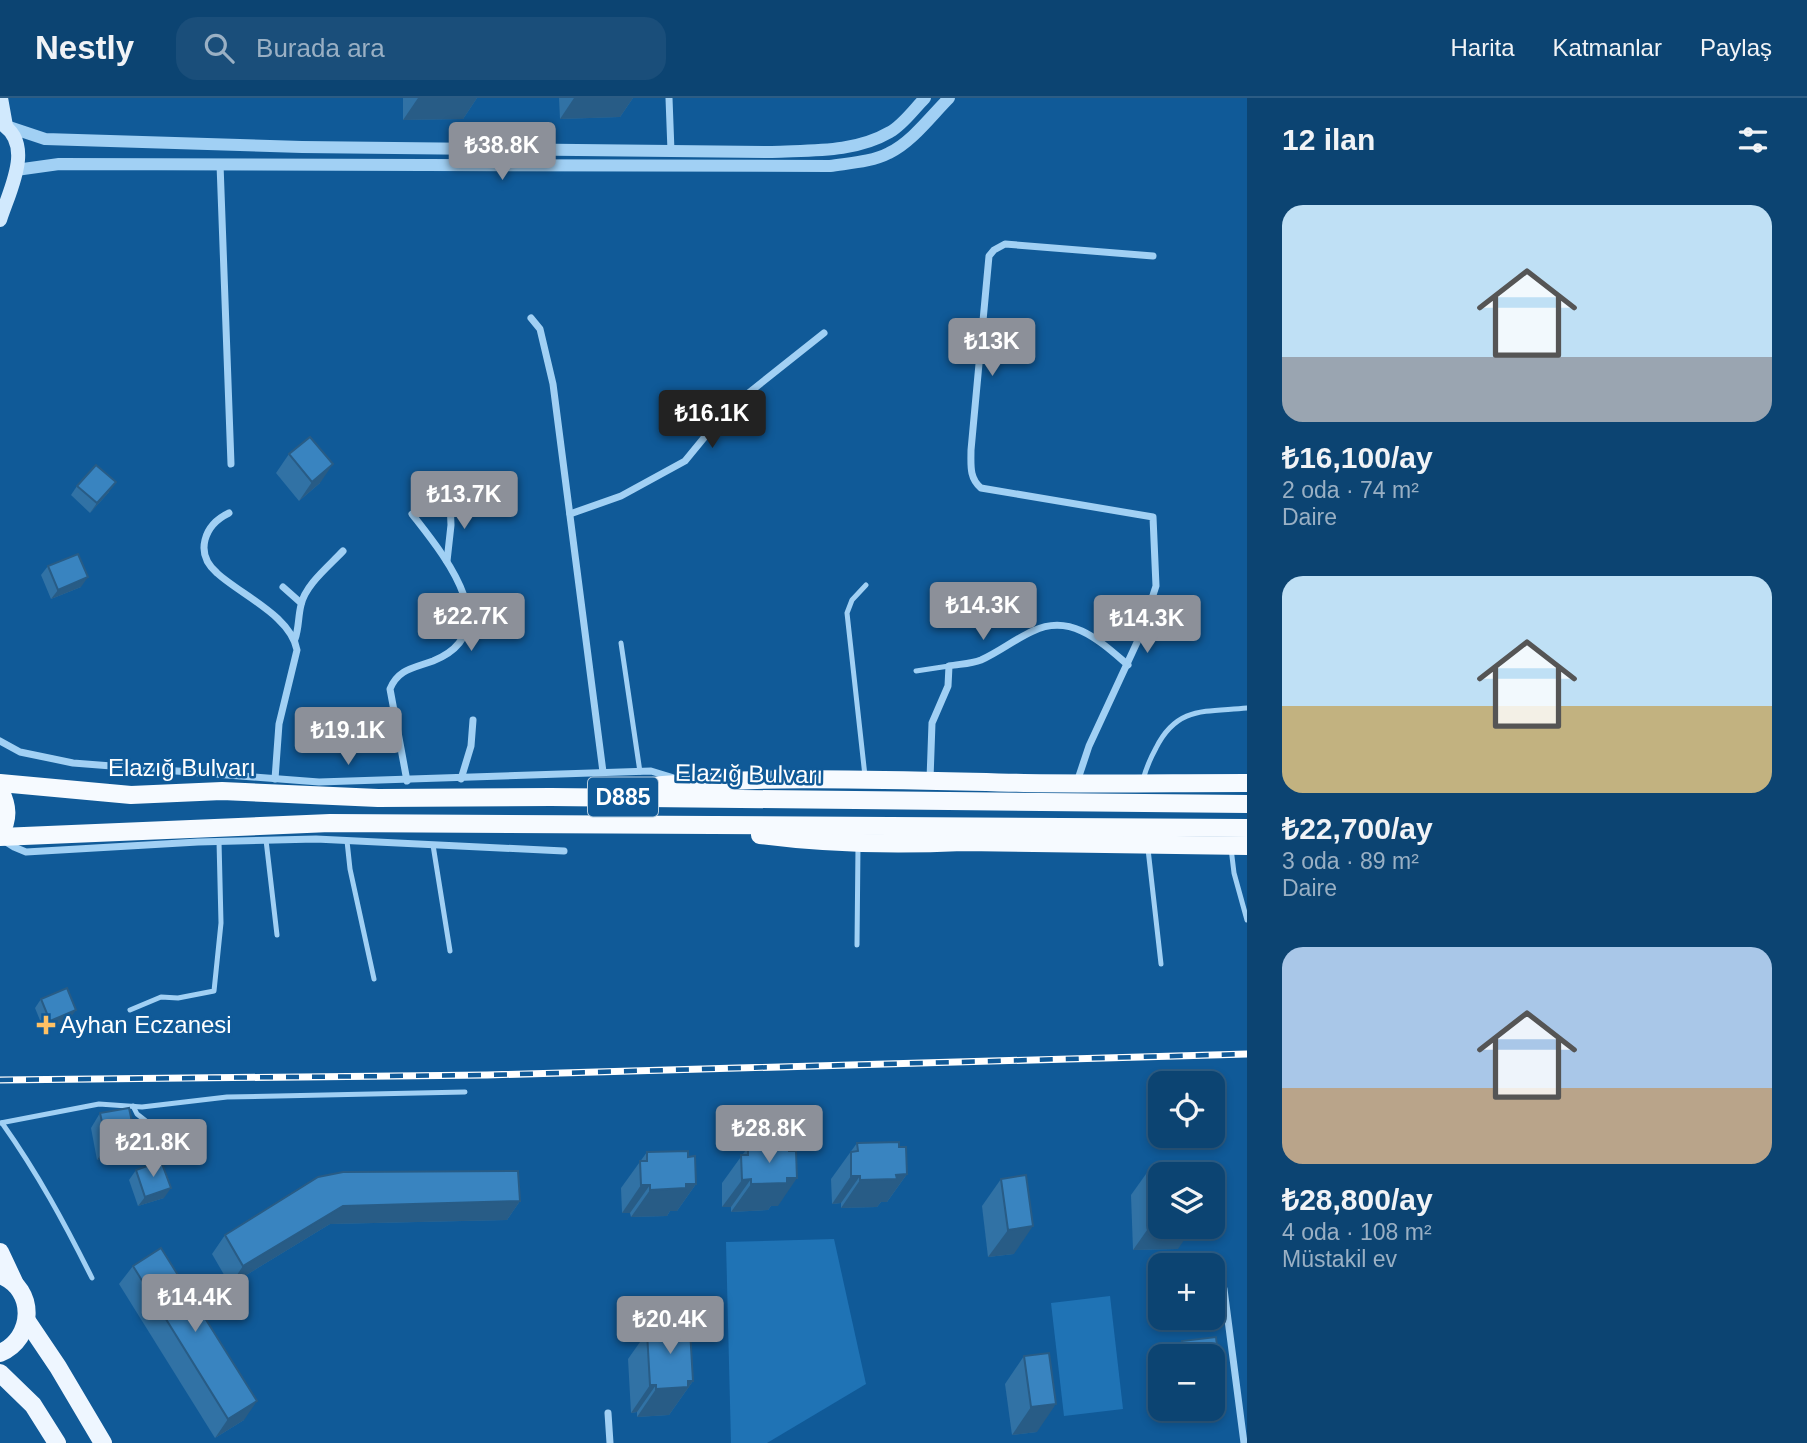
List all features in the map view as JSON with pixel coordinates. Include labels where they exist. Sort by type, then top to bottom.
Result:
[{"type":"highway","points":[[551,797],[688,782],[865,779],[1247,783]]},
{"type":"highway","name":"Elazığ Bulvarı","points":[[0,783],[131,795],[222,791],[378,798],[551,797],[1247,804]]},
{"type":"highway","points":[[0,790],[8,814],[0,836]]},
{"type":"highway","name":"Elazığ Bulvarı","points":[[0,836],[330,823],[1247,828]]},
{"type":"highway","points":[[691,826],[796,840],[1239,846]]},
{"type":"main road","points":[[0,220],[19,158],[19,146],[14,135],[3,125],[1,98]]},
{"type":"main road","points":[[0,187],[16,170]]},
{"type":"main road","points":[[0,1252],[8,1280],[23,1295],[27,1308],[23,1334],[15,1345],[0,1353]]},
{"type":"main road","points":[[27,1321],[103,1443]]},
{"type":"main road","points":[[0,1373],[33,1405],[57,1443]]},
{"type":"street","points":[[669,98],[671,151]]},
{"type":"street","points":[[3,125],[45,139],[302,147],[671,151],[839,149],[891,132],[925,98]]},
{"type":"street","points":[[16,170],[59,163],[830,166],[863,161],[889,153],[916,132],[949,98]]},
{"type":"street","points":[[220,164],[231,464]]},
{"type":"street","points":[[1077,783],[1089,746],[1128,665],[1156,586],[1153,517],[981,488],[975,483],[971,473],[971,450],[989,256],[1005,244],[1153,256]]},
{"type":"street","points":[[531,318],[540,329],[553,384],[603,772]]},
{"type":"street","points":[[569,514],[621,496],[685,461],[726,411],[824,333]]},
{"type":"street","points":[[447,561],[451,525],[450,500]]},
{"type":"street","points":[[229,513],[218,518],[206,534],[203,549],[208,562],[217,573],[283,624],[295,639],[297,650],[279,724],[275,779]]},
{"type":"street","points":[[407,781],[390,690],[394,679],[407,669],[435,660],[458,646],[467,633],[469,619],[459,582],[412,514]]},
{"type":"street","points":[[295,639],[301,603],[312,584],[343,551]]},
{"type":"street","points":[[283,587],[301,603]]},
{"type":"street","points":[[930,780],[932,723],[948,686],[949,666],[980,660],[1033,631],[1052,624],[1066,624],[1082,631],[1104,644],[1128,665]]},
{"type":"street","points":[[461,779],[471,746],[473,720]]},
{"type":"street","points":[[0,741],[20,752],[73,763],[318,782],[651,771],[688,782]]},
{"type":"street","points":[[0,836],[26,852],[266,840],[564,851]]},
{"type":"street","points":[[1225,1297],[1244,1443]]},
{"type":"street","points":[[608,1413],[610,1443]]},
{"type":"lane","points":[[865,779],[847,613],[852,600],[866,584]]},
{"type":"lane","points":[[621,643],[640,772]]},
{"type":"lane","points":[[916,671],[949,666]]},
{"type":"lane","points":[[1143,783],[1146,768],[1171,724],[1192,714],[1247,708]]},
{"type":"lane","points":[[266,840],[277,935]]},
{"type":"lane","points":[[130,1010],[161,998],[178,998],[214,991],[221,922],[219,841]]},
{"type":"lane","points":[[347,841],[350,869],[374,979]]},
{"type":"lane","points":[[857,945],[858,842]]},
{"type":"lane","points":[[433,845],[450,951]]},
{"type":"lane","points":[[1148,846],[1161,964]]},
{"type":"lane","points":[[1239,846],[1234,873],[1247,920]]},
{"type":"lane","points":[[92,1278],[56,1206],[1,1123],[99,1104],[133,1106],[227,1097],[466,1092]]},
{"type":"lane","points":[[133,1106],[137,1114],[160,1132],[183,1157]]},
{"type":"shaded area","points":[[834,1239],[866,1384],[767,1443],[731,1443],[726,1242]]},
{"type":"shaded area","points":[[1110,1296],[1123,1409],[1064,1416],[1051,1303]]},
{"type":"building","points":[[310,437],[333,464],[312,482],[289,454]]},
{"type":"building","points":[[96,465],[116,482],[97,503],[77,486]]},
{"type":"building","points":[[78,554],[88,577],[58,590],[48,566]]},
{"type":"building","points":[[67,988],[76,1010],[50,1021],[41,999]]},
{"type":"building","points":[[129,1108],[136,1140],[107,1145],[100,1113]]},
{"type":"building","points":[[899,1142],[899,1147],[906,1147],[907,1174],[896,1175],[897,1179],[860,1180],[860,1176],[851,1176],[851,1152],[858,1151],[857,1143]]},
{"type":"building","points":[[789,1145],[789,1151],[796,1151],[797,1178],[787,1178],[787,1183],[751,1184],[751,1179],[742,1180],[741,1155],[748,1155],[748,1147]]},
{"type":"building","points":[[688,1151],[688,1157],[695,1156],[696,1184],[686,1184],[686,1188],[650,1190],[650,1185],[641,1185],[640,1161],[647,1161],[647,1152]]},
{"type":"building","points":[[161,1161],[171,1188],[145,1197],[136,1170]]},
{"type":"building","points":[[518,1171],[520,1201],[343,1206],[243,1266],[225,1235],[318,1177],[343,1172]]},
{"type":"building","points":[[1026,1175],[1033,1226],[1008,1230],[1001,1179]]},
{"type":"building","points":[[161,1248],[257,1401],[228,1419],[133,1266]]},
{"type":"building","points":[[686,1323],[686,1330],[690,1330],[693,1381],[688,1381],[688,1387],[656,1389],[656,1385],[650,1385],[647,1332],[652,1331],[652,1325]]},
{"type":"building","points":[[1216,1337],[1217,1344],[1182,1344],[1182,1341]]},
{"type":"building","points":[[1049,1353],[1056,1404],[1031,1407],[1024,1356]]},
{"type":"railway","points":[[0,1080],[487,1075],[1247,1054]]},
{"type":"place","name":"Ayhan Eczanesi","points":[[46,1025]]}]
